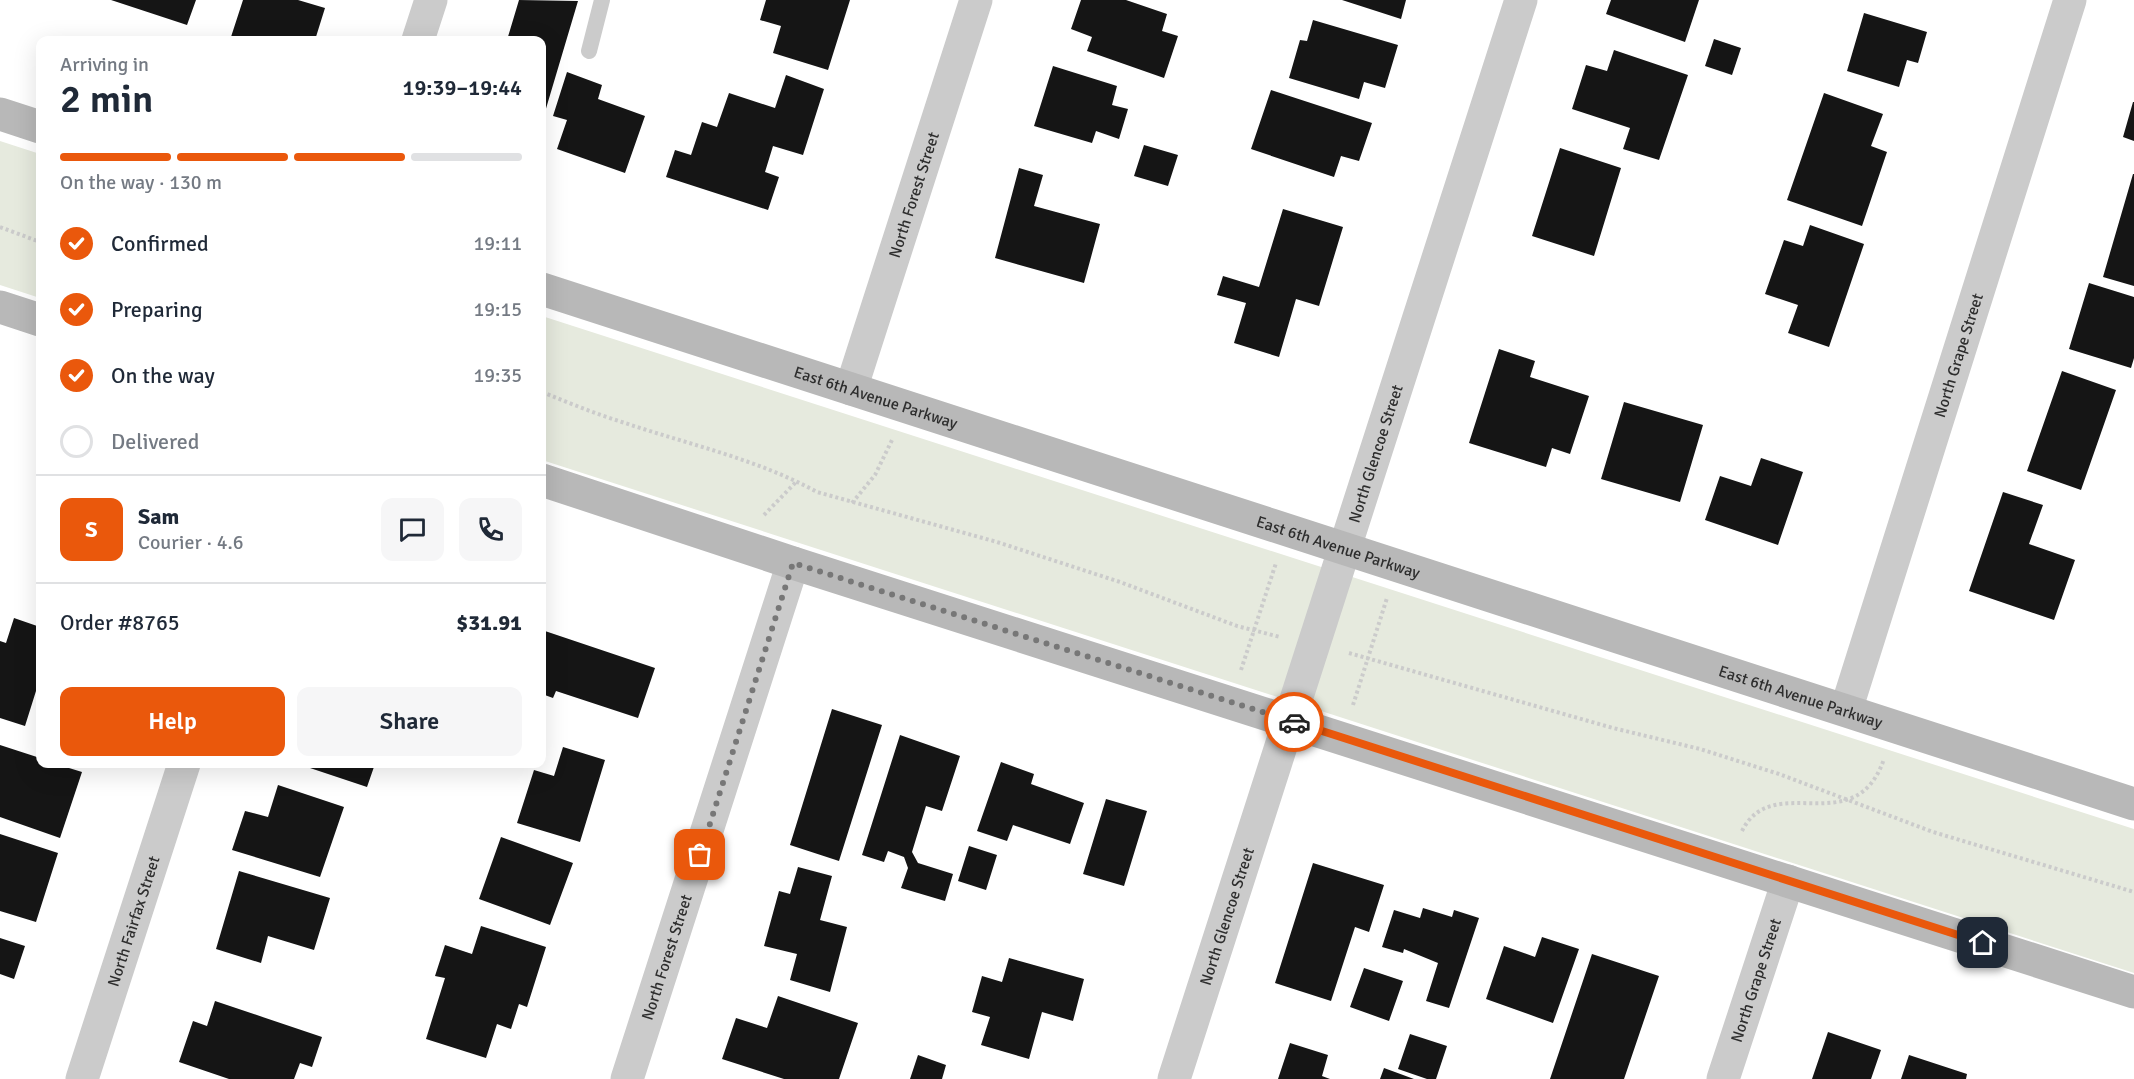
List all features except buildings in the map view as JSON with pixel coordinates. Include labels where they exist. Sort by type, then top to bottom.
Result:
[{"type":"main road","points":[[0,114],[36,126]]},
{"type":"main road","name":"East 6th Avenue Parkway","points":[[546,290],[2134,804]]},
{"type":"main road","points":[[0,307],[36,319]]},
{"type":"main road","points":[[546,481],[793,563],[2134,992]]},
{"type":"street","points":[[419,36],[431,0]]},
{"type":"street","name":"North Forest Street","points":[[851,389],[976,0]]},
{"type":"street","name":"North Glencoe Street","points":[[1174,1079],[1521,0]]},
{"type":"street","name":"North Grape Street","points":[[1846,710],[2070,0]]},
{"type":"street","name":"North Forest Street","points":[[627,1079],[793,563]]},
{"type":"street","name":"North Fairfax Street","points":[[82,1079],[183,768]]},
{"type":"street","name":"North Grape Street","points":[[1723,1079],[1788,881]]},
{"type":"lane","points":[[589,51],[602,0]]},
{"type":"path","points":[[0,227],[36,240]]},
{"type":"path","points":[[546,394],[619,421],[736,458],[797,481],[758,522],[746,547]]},
{"type":"path","points":[[852,503],[875,475],[892,442],[905,406]]},
{"type":"path","points":[[1230,701],[1287,530]]},
{"type":"path","points":[[1343,738],[1398,566]]},
{"type":"path","points":[[1727,861],[1747,822],[1758,810],[1775,804],[1826,804],[1849,800],[1866,791],[1880,771],[1895,726]]},
{"type":"path","points":[[1849,800],[1933,832],[2134,892]]},
{"type":"shaded area","points":[[0,141],[36,153],[36,297],[0,285]]},
{"type":"shaded area","points":[[546,317],[2134,829],[2134,973],[546,461]]},
{"type":"way so far","points":[[700,855],[793,563],[1294,722]]},
{"type":"route","points":[[1294,722],[1983,943]]}]
